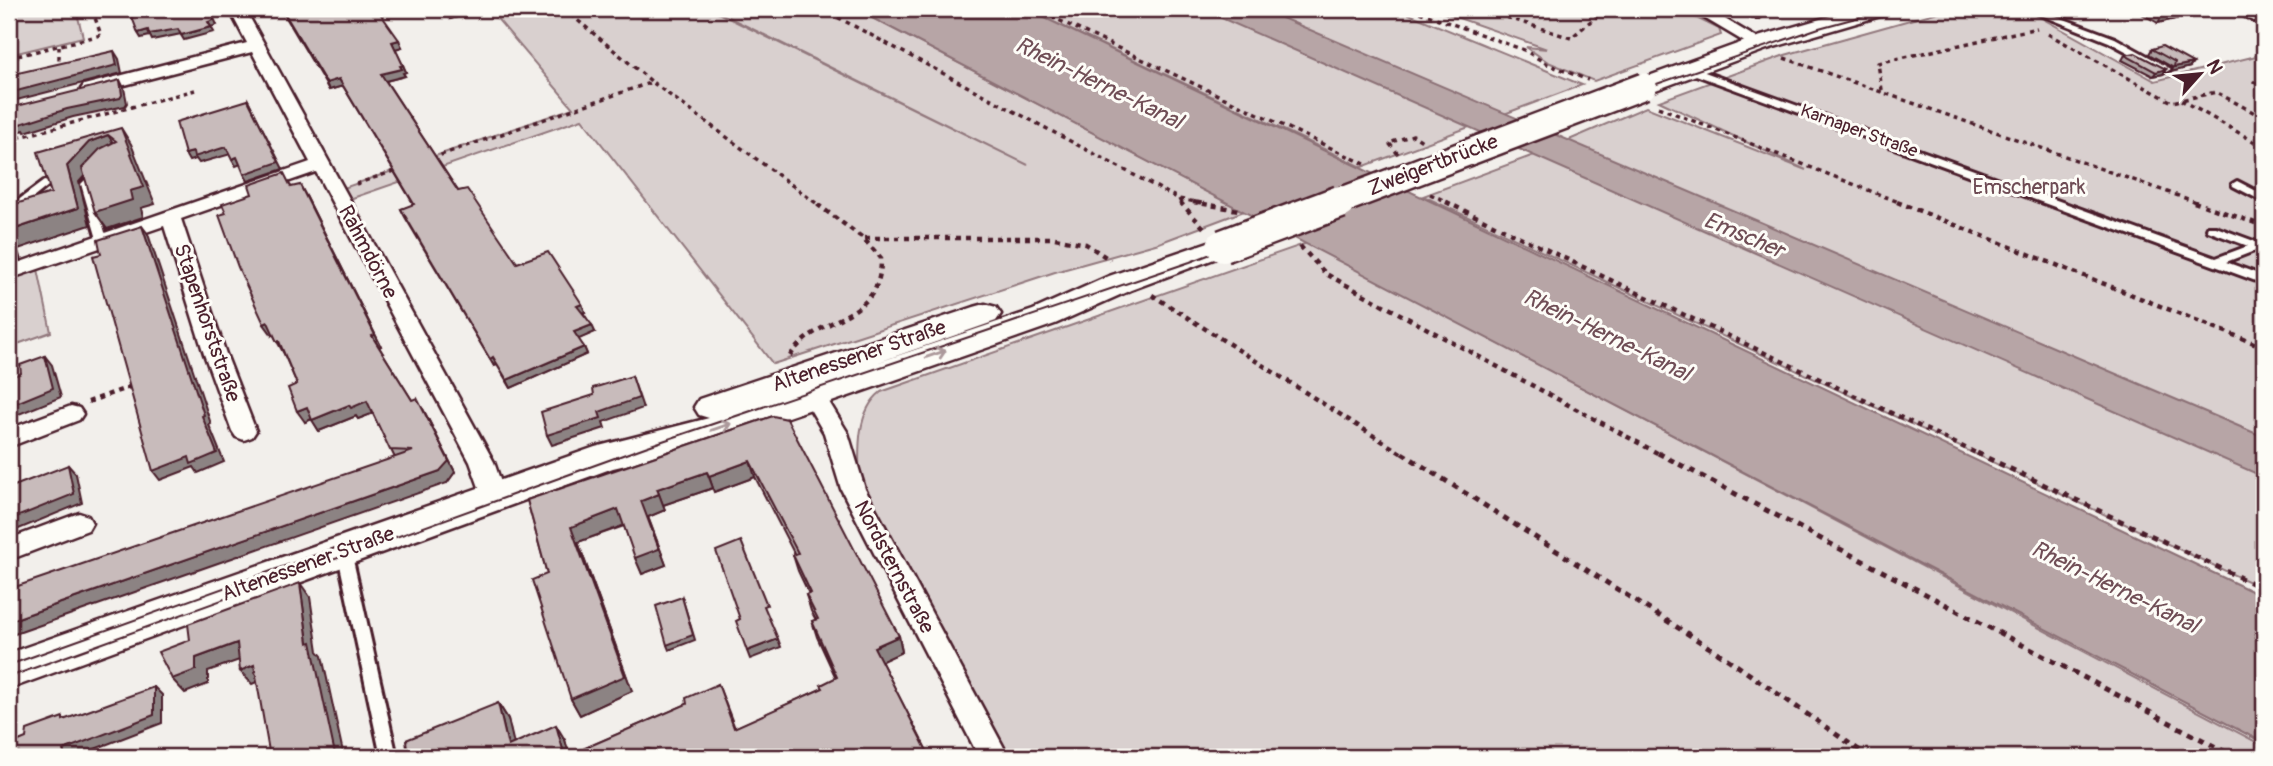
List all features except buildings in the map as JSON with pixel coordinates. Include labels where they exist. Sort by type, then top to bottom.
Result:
[{"type":"main road","points":[[1650,96],[1688,69],[1759,44],[1878,9]]},
{"type":"main road","name":"Zweigertbrücke","points":[[1212,236],[1650,96]]},
{"type":"main road","name":"Altenessener Straße","points":[[9,671],[607,456],[697,412],[808,385],[1044,317],[1115,271],[1212,236]]},
{"type":"street","name":"Rahmdörne","points":[[237,9],[482,461],[494,497]]},
{"type":"street","points":[[1697,9],[1759,44]]},
{"type":"street","points":[[60,97],[257,46]]},
{"type":"street","name":"Stapenhorststraße","points":[[12,271],[321,164]]},
{"type":"street","name":"Stapenhorststraße","points":[[170,215],[215,354],[244,431]]},
{"type":"street","name":"Nordsternstraße","points":[[808,385],[836,433],[853,489],[994,757]]},
{"type":"street","points":[[9,438],[71,414]]},
{"type":"street","points":[[9,550],[79,523]]},
{"type":"lane","points":[[1741,9],[1757,15]]},
{"type":"lane","points":[[2030,9],[2102,35],[2166,69]]},
{"type":"lane","points":[[2236,9],[2257,19]]},
{"type":"lane","name":"Karnaper Straße","points":[[1688,69],[2264,280]]},
{"type":"lane","points":[[102,239],[86,184],[106,162]]},
{"type":"lane","points":[[9,212],[44,184]]},
{"type":"lane","points":[[2237,184],[2264,199]]},
{"type":"lane","points":[[2212,229],[2261,246]]},
{"type":"lane","points":[[9,245],[12,271]]},
{"type":"lane","points":[[2217,262],[2261,246]]},
{"type":"lane","points":[[344,551],[389,757]]},
{"type":"path","points":[[9,58],[101,35],[92,9]]},
{"type":"path","points":[[564,9],[652,82],[863,238],[881,258],[881,281],[861,305],[792,349],[790,356],[808,385]]},
{"type":"path","points":[[822,9],[1179,199],[1226,207],[1248,216]]},
{"type":"path","points":[[1035,9],[1376,169]]},
{"type":"path","points":[[1411,9],[1524,50],[1547,64],[1595,83]]},
{"type":"path","points":[[1481,9],[1571,38],[1605,9]]},
{"type":"path","points":[[1882,91],[1878,63],[2037,28],[2172,102],[2216,92],[2264,118]]},
{"type":"path","points":[[1759,44],[1781,58],[2264,226]]},
{"type":"path","points":[[59,46],[60,97]]},
{"type":"path","points":[[47,72],[59,68]]},
{"type":"path","points":[[2264,79],[2254,82],[2264,87]]},
{"type":"path","points":[[427,159],[652,82]]},
{"type":"path","points":[[9,139],[195,90]]},
{"type":"path","points":[[1650,96],[2264,347]]},
{"type":"path","points":[[2180,100],[2264,147]]},
{"type":"path","points":[[335,191],[401,168]]},
{"type":"path","points":[[1426,193],[2264,589]]},
{"type":"path","points":[[1179,199],[1182,206],[1212,236]]},
{"type":"path","points":[[863,238],[1055,238],[1086,244],[1115,271],[1197,326],[1730,660],[1869,757]]},
{"type":"path","points":[[1291,241],[1302,247],[1326,274],[1639,443],[2235,757]]},
{"type":"path","points":[[71,414],[75,407],[138,384]]},
{"type":"green space","points":[[9,9],[76,9],[83,37],[9,55]]},
{"type":"green space","points":[[489,9],[710,9],[1028,165],[712,9],[855,9],[1244,211],[1159,243],[1055,272],[773,364],[582,119],[341,202],[335,191],[573,108]]},
{"type":"green space","points":[[1026,9],[1397,9],[1582,85],[1362,167]]},
{"type":"green space","points":[[1433,9],[1678,9],[1719,29],[1721,35],[1594,81],[1548,62],[1526,47],[1547,49]]},
{"type":"green space","name":"Emscherpark","points":[[1949,9],[2025,9],[2155,81],[2264,54],[2264,589],[1423,196],[1534,155],[1646,107],[1806,170],[1659,101],[1785,55]]},
{"type":"green space","points":[[1307,243],[2264,746],[2264,757],[1004,757],[860,489],[860,436],[862,423],[872,401],[881,392]]},
{"type":"green space","points":[[38,269],[51,332],[9,347],[9,279]]},
{"type":"water","name":"Rhein-Herne-Kanal","points":[[855,9],[1026,9],[2264,597],[2264,743]]},
{"type":"water","name":"Emscher","points":[[1201,9],[1261,9],[2264,437],[2264,477]]},
{"type":"tram line","points":[[9,677],[645,447],[1190,262],[1648,87],[1819,28],[1889,9]]},
{"type":"tram line","points":[[9,665],[335,548]]}]
